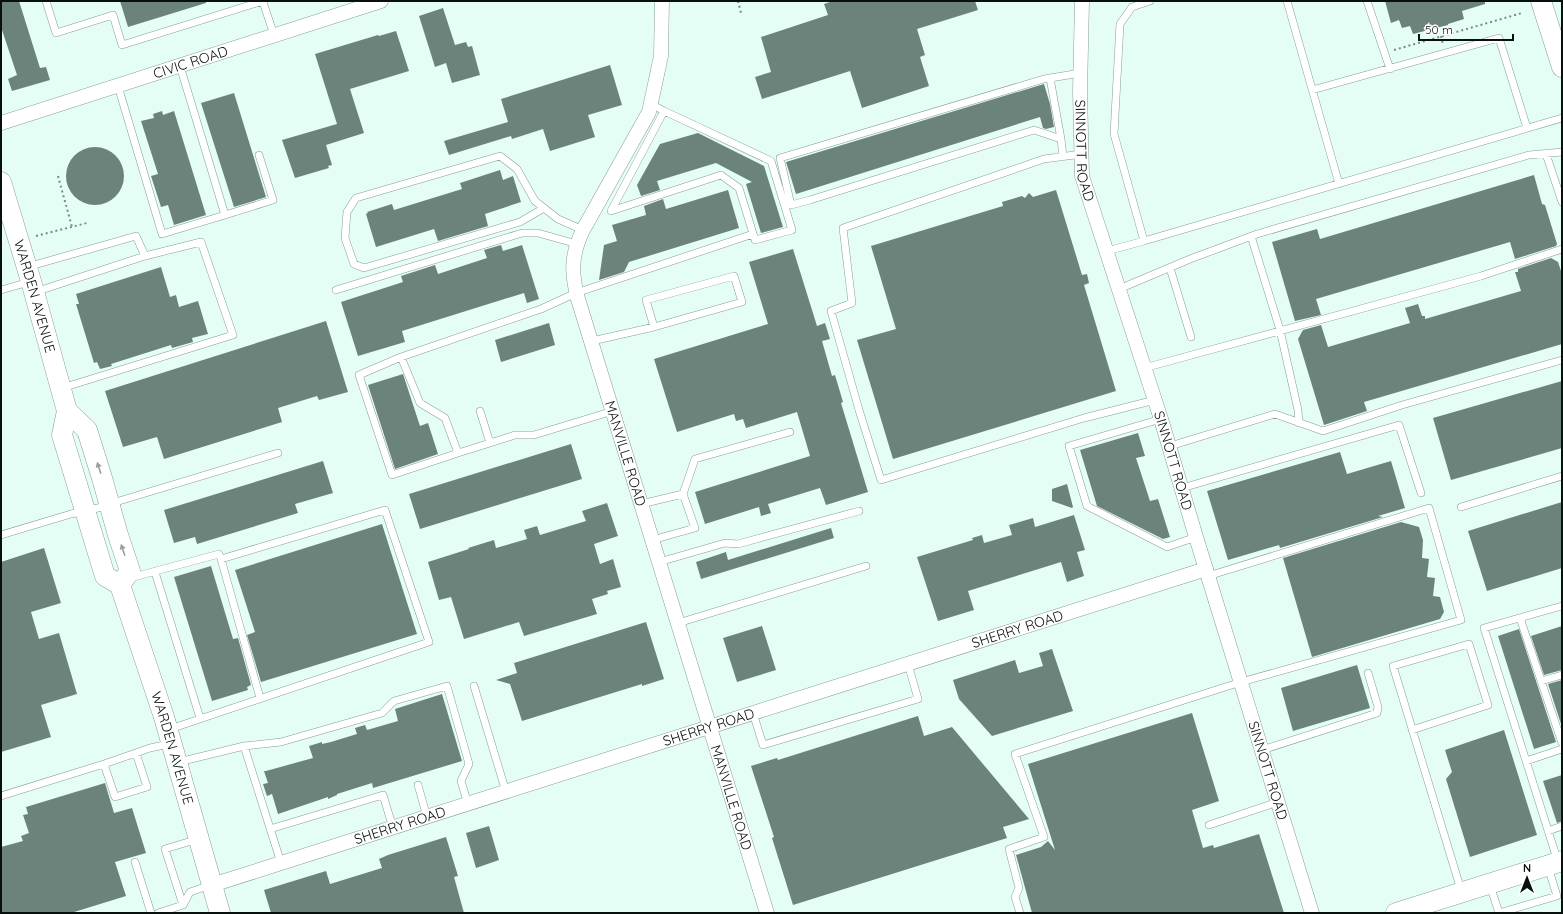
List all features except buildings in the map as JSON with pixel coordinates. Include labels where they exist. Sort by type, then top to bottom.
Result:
[{"type":"main road","points":[[1541,1],[1562,67]]},
{"type":"main road","name":"WARDEN AVENUE","points":[[1,182],[31,280],[66,411],[62,436],[105,576],[122,583]]},
{"type":"main road","name":"WARDEN AVENUE","points":[[66,411],[87,430],[111,505],[118,535],[130,570],[122,583],[170,736],[220,913]]},
{"type":"main road","points":[[1396,913],[1556,863]]},
{"type":"street","name":"CIVIC ROAD","points":[[1,123],[381,1]]},
{"type":"street","name":"MANVILLE ROAD","points":[[662,1],[661,56],[649,112],[583,230],[577,244],[572,267],[576,293],[767,913]]},
{"type":"street","name":"SINNOTT ROAD","points":[[1082,1],[1080,74],[1082,176],[1170,446],[1196,537],[1312,913]]},
{"type":"street","name":"SHERRY ROAD","points":[[212,885],[908,664],[1207,572]]},
{"type":"lane","points":[[46,1],[56,32],[113,15],[122,45],[263,1],[274,35]]},
{"type":"lane","points":[[1144,241],[1114,134],[1120,24],[1132,6],[1150,1]]},
{"type":"lane","points":[[1287,1],[1339,184]]},
{"type":"lane","points":[[1367,1],[1390,69]]},
{"type":"lane","points":[[1312,90],[1499,38],[1527,128]]},
{"type":"lane","points":[[180,66],[225,215]]},
{"type":"lane","points":[[1061,139],[1034,130],[791,205],[780,158],[1050,78],[1080,74]]},
{"type":"lane","points":[[1050,78],[1063,157]]},
{"type":"lane","points":[[118,86],[162,234],[273,200],[259,156]]},
{"type":"lane","points":[[651,104],[664,110],[771,162],[792,230],[755,240],[739,188],[721,175],[611,211],[664,110]]},
{"type":"lane","points":[[1107,251],[1562,118]]},
{"type":"lane","points":[[1119,289],[1252,236],[1529,156],[1562,152]]},
{"type":"lane","points":[[1082,154],[1044,159],[844,228],[852,303],[831,311],[859,410],[881,480],[1084,418],[1155,400]]},
{"type":"lane","points":[[1546,154],[1562,202]]},
{"type":"lane","points":[[544,208],[520,222],[364,268],[354,264],[345,238],[347,212],[356,198],[500,156],[517,169],[535,201],[544,208],[558,219],[583,230]]},
{"type":"lane","points":[[336,290],[522,233],[538,233],[577,244]]},
{"type":"lane","points":[[612,411],[534,436],[515,435],[392,475],[359,375],[401,357],[541,309],[576,293],[753,234]]},
{"type":"lane","points":[[1,290],[31,280],[136,236],[145,256]]},
{"type":"lane","points":[[1252,236],[1280,330],[1298,410],[1299,423]]},
{"type":"lane","points":[[31,280],[145,256],[201,242],[233,335],[60,388]]},
{"type":"lane","points":[[1144,368],[1481,276],[1562,249]]},
{"type":"lane","points":[[1170,268],[1190,337]]},
{"type":"lane","points":[[592,341],[654,327],[742,302],[734,276],[646,300],[654,327]]},
{"type":"lane","points":[[401,357],[420,403],[446,418],[458,453]]},
{"type":"lane","points":[[1170,446],[1275,414],[1323,431],[1402,405],[1562,360]]},
{"type":"lane","points":[[480,411],[490,443]]},
{"type":"lane","points":[[1161,419],[1069,446],[1087,506],[1167,547],[1196,537]]},
{"type":"lane","points":[[1182,488],[1399,425],[1421,493]]},
{"type":"lane","points":[[652,540],[695,528],[683,494],[696,459],[790,432]]},
{"type":"lane","points":[[1,535],[71,514],[111,505],[119,501],[278,453]]},
{"type":"lane","points":[[1461,507],[1562,476]]},
{"type":"lane","points":[[641,504],[683,494]]},
{"type":"lane","points":[[1020,913],[1015,897],[1019,888],[1009,849],[1044,837],[1015,754],[1241,682],[1461,620],[1430,508],[1207,572]]},
{"type":"lane","points":[[1,796],[136,753],[170,736],[200,718],[429,642],[384,510],[220,560]]},
{"type":"lane","points":[[658,562],[725,544],[738,544],[859,511]]},
{"type":"lane","points":[[122,583],[219,554],[260,698]]},
{"type":"lane","points":[[678,623],[866,566]]},
{"type":"lane","points":[[155,572],[200,718]]},
{"type":"lane","points":[[1489,884],[1499,913],[1557,896],[1556,863],[1548,831],[1484,628],[1562,606]]},
{"type":"lane","points":[[1520,618],[1562,743]]},
{"type":"lane","points":[[1412,730],[1488,705],[1469,644],[1393,666],[1412,730],[1462,892]]},
{"type":"lane","points":[[753,713],[763,746],[918,699],[908,664]]},
{"type":"lane","points":[[1262,750],[1377,713],[1378,707],[1368,673]]},
{"type":"lane","points":[[1541,681],[1562,674]]},
{"type":"lane","points":[[177,762],[244,746],[281,742],[382,713],[394,701],[448,686],[470,764],[462,781],[468,804]]},
{"type":"lane","points":[[474,686],[506,792]]},
{"type":"lane","points":[[244,746],[281,863]]},
{"type":"lane","points":[[1526,761],[1562,750]]},
{"type":"lane","points":[[104,764],[115,797],[147,787],[136,753]]},
{"type":"lane","points":[[418,785],[427,817]]},
{"type":"lane","points":[[270,829],[384,795],[393,828]]},
{"type":"lane","points":[[1209,824],[1278,802]]},
{"type":"lane","points":[[1548,831],[1562,826]]},
{"type":"lane","points":[[183,905],[165,849],[198,839]]},
{"type":"lane","points":[[135,862],[151,913]]},
{"type":"lane","points":[[158,913],[183,905],[190,892],[212,885]]},
{"type":"path","points":[[738,1],[741,12]]},
{"type":"path","points":[[1384,52],[1522,13]]},
{"type":"path","points":[[58,176],[72,227]]},
{"type":"path","points":[[36,236],[87,223]]}]
